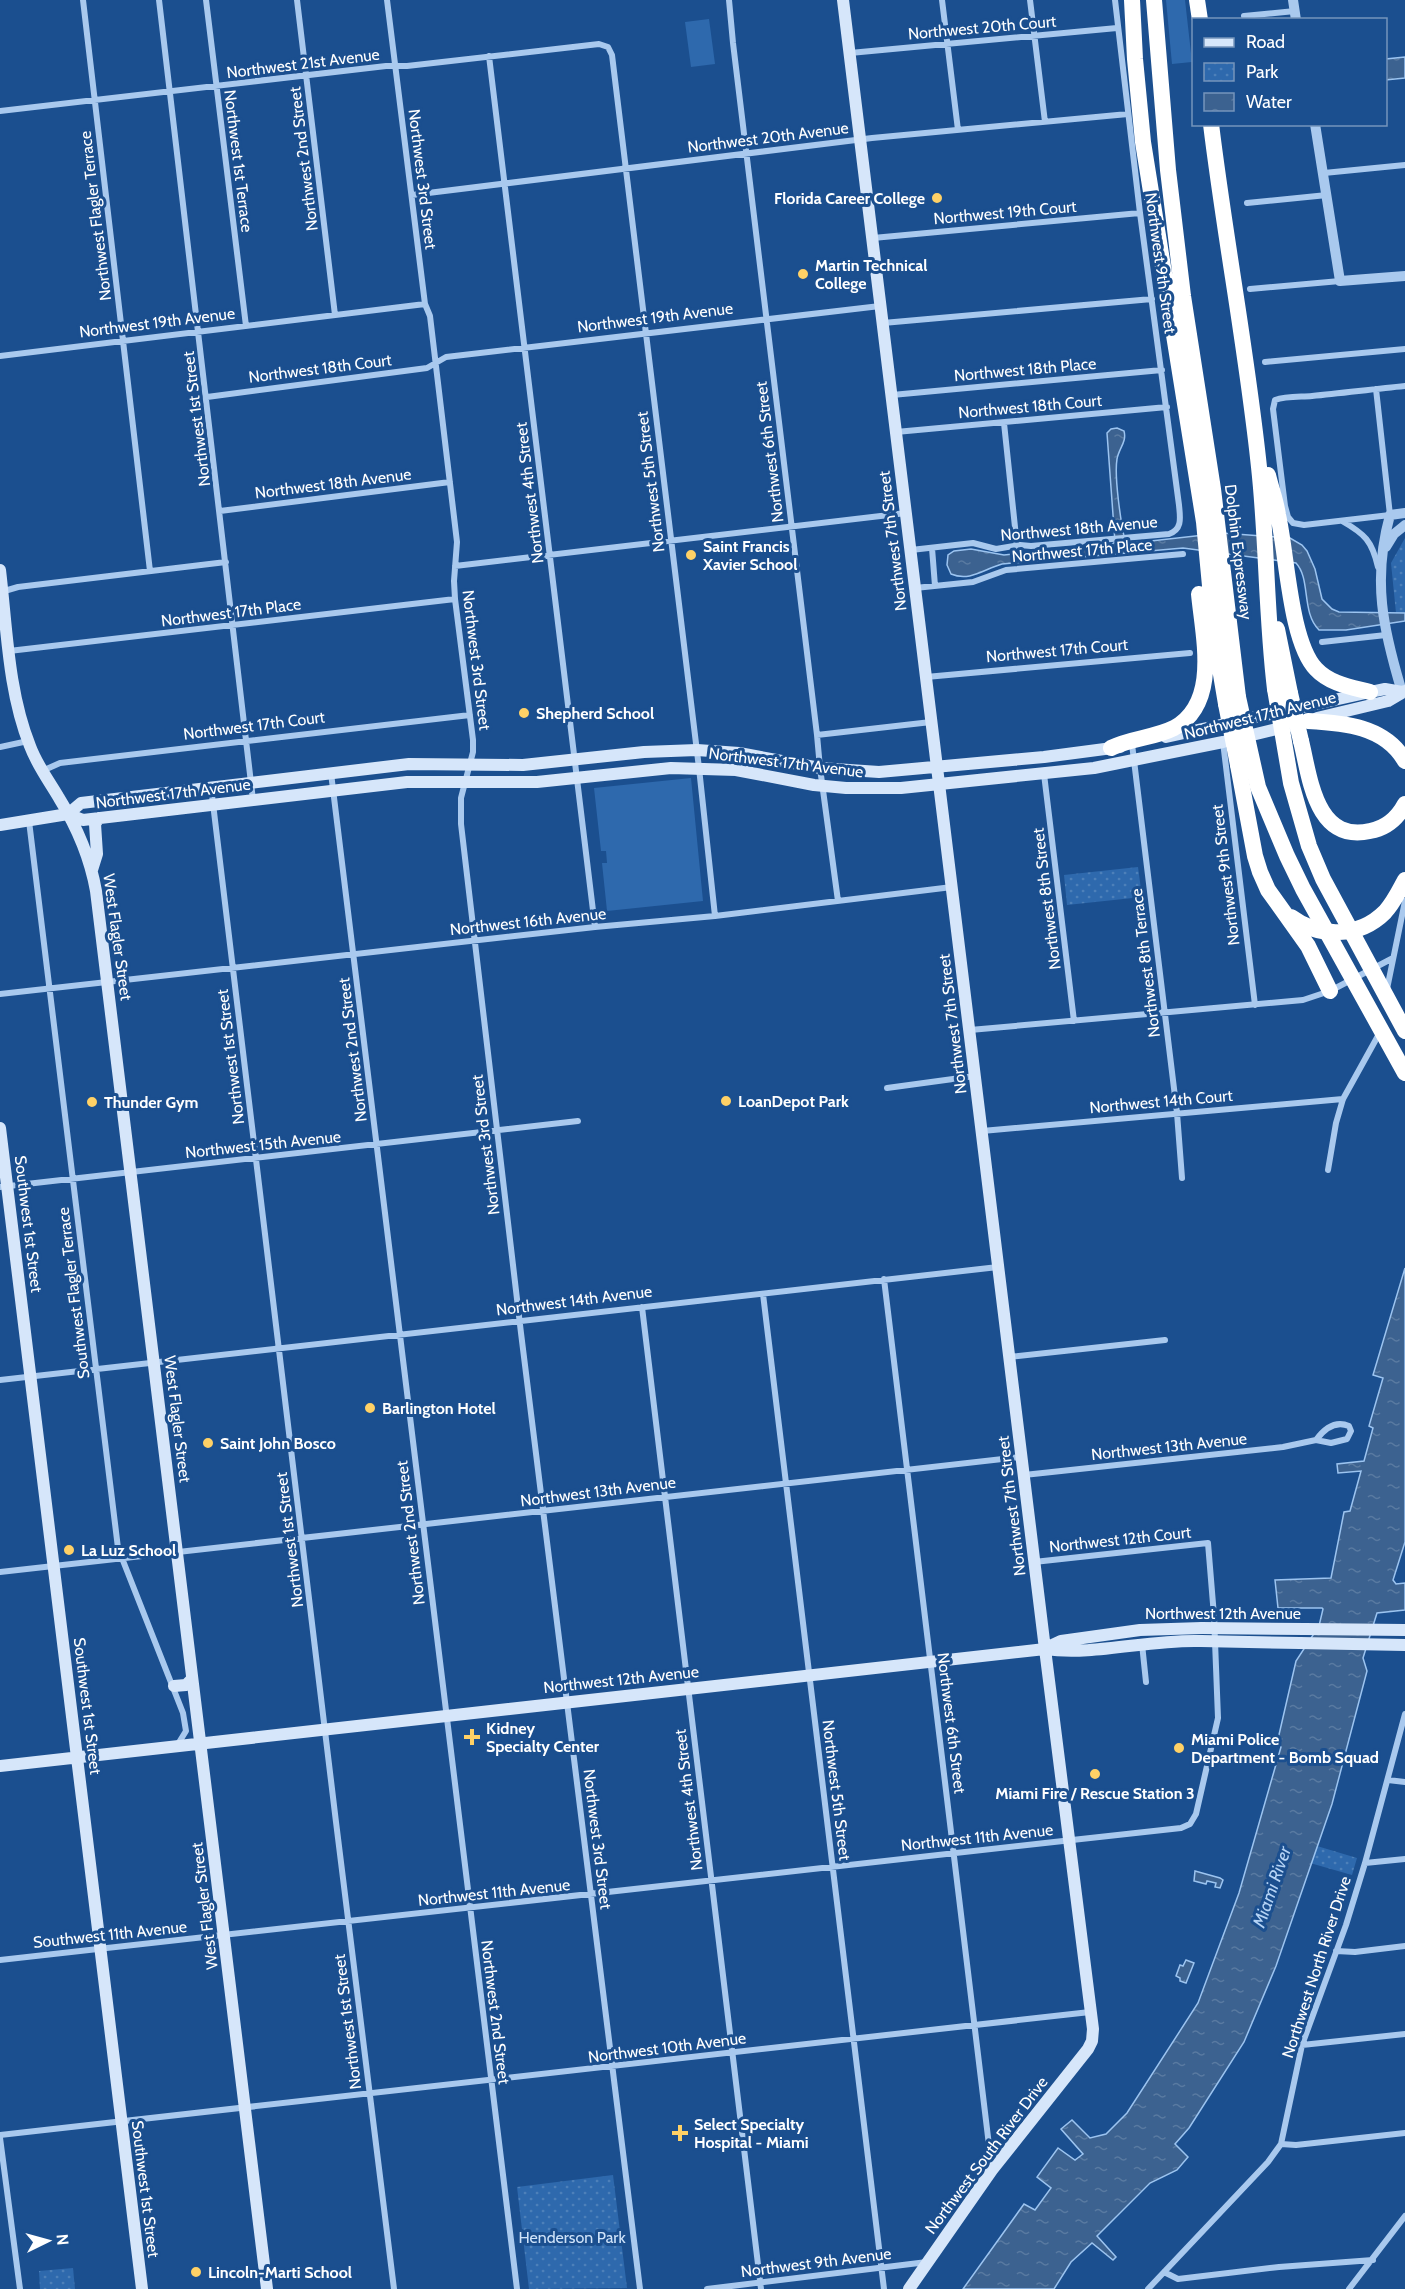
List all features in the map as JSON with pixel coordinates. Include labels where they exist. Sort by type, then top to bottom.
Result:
[{"type":"highway","points":[[1132,0],[1140,111],[1215,639],[1258,787],[1287,856],[1405,1073]]},
{"type":"highway","name":"Dolphin Expressway","points":[[1154,0],[1168,170],[1183,296],[1198,526]]},
{"type":"highway","points":[[1197,0],[1200,18]]},
{"type":"highway","name":"Dolphin Expressway","points":[[1211,126],[1254,422],[1267,590],[1283,691]]},
{"type":"highway","points":[[1254,422],[1278,514],[1286,528],[1287,566],[1298,633],[1309,661],[1321,674],[1333,681],[1370,692]]},
{"type":"highway","points":[[1111,748],[1126,741],[1173,729],[1184,721],[1202,697],[1205,665],[1202,560]]},
{"type":"highway","points":[[1283,691],[1301,741],[1315,800],[1323,815],[1331,822],[1354,832],[1373,831],[1398,816],[1405,804]]},
{"type":"highway","points":[[1283,691],[1291,783],[1309,846],[1323,879],[1405,1031]]},
{"type":"highway","points":[[1232,701],[1238,765],[1255,856],[1268,890],[1308,946],[1330,992]]},
{"type":"highway","points":[[1308,721],[1349,724],[1370,731],[1390,743],[1405,761]]},
{"type":"highway","points":[[1281,909],[1309,928],[1326,932],[1346,932],[1365,926],[1378,918],[1391,904],[1405,880]]},
{"type":"main road","name":"Northwest 7th Street","points":[[843,0],[1091,2012],[1093,2032],[1091,2043]]},
{"type":"main road","name":"West Flagler Street","points":[[0,570],[16,703],[28,741],[42,771],[81,838],[92,870],[108,983],[267,2289]]},
{"type":"main road","name":"Northwest 17th Avenue","points":[[68,814],[81,804],[409,764],[523,765],[657,751],[697,750],[755,755],[820,768],[869,772],[936,767],[1111,748],[1385,688],[1404,694]]},
{"type":"main road","name":"Northwest 17th Avenue","points":[[68,814],[83,820],[418,781],[516,783],[653,769],[736,770],[824,786],[874,789],[939,784],[1094,768],[1223,742],[1388,701],[1404,694]]},
{"type":"main road","points":[[0,825],[68,814]]},
{"type":"main road","points":[[92,870],[97,854],[94,824],[99,818]]},
{"type":"main road","name":"Southwest 1st Street","points":[[0,1128],[4,1187],[78,1757],[142,2289]]},
{"type":"main road","name":"Northwest 12th Avenue","points":[[1045,1649],[1062,1641],[1140,1630],[1405,1645]]},
{"type":"main road","name":"Northwest 12th Avenue","points":[[0,1766],[1045,1649],[1063,1651],[1202,1635],[1405,1630]]},
{"type":"main road","points":[[174,1686],[186,1685],[192,1679]]},
{"type":"main road","name":"Northwest South River Drive","points":[[909,2289],[992,2170],[1091,2043]]},
{"type":"street","name":"Northwest Flagler Terrace","points":[[83,0],[150,571]]},
{"type":"street","name":"Northwest 1st Street","points":[[159,0],[253,800]]},
{"type":"street","name":"Northwest 1st Terrace","points":[[206,0],[246,326]]},
{"type":"street","name":"Northwest 2nd Street","points":[[297,0],[335,315]]},
{"type":"street","name":"Northwest 3rd Street","points":[[387,0],[425,304],[430,316],[457,542],[455,599],[473,747],[464,781],[460,816],[640,2289]]},
{"type":"street","name":"Northwest 6th Street","points":[[729,0],[818,735],[820,768],[838,901]]},
{"type":"street","points":[[942,0],[958,130]]},
{"type":"street","points":[[1030,0],[1045,122]]},
{"type":"street","name":"Northwest 9th Street","points":[[1115,0],[1140,213],[1180,516],[1198,526]]},
{"type":"street","points":[[1244,16],[1294,10]]},
{"type":"street","name":"Northwest 20th Court","points":[[849,53],[1117,28]]},
{"type":"street","name":"Northwest 21st Avenue","points":[[0,111],[599,44],[608,47]]},
{"type":"street","name":"Northwest 5th Street","points":[[608,47],[612,55],[624,168],[697,750],[715,916]]},
{"type":"street","name":"Northwest 4th Street","points":[[489,56],[551,555],[594,927]]},
{"type":"street","name":"Northwest 20th Avenue","points":[[412,195],[860,140],[1128,114]]},
{"type":"street","points":[[1315,126],[1340,281]]},
{"type":"street","points":[[1324,173],[1405,165]]},
{"type":"street","points":[[1247,203],[1328,195]]},
{"type":"street","name":"Northwest 19th Court","points":[[872,238],[1140,213]]},
{"type":"street","points":[[1250,289],[1405,276]]},
{"type":"street","points":[[883,323],[1152,299]]},
{"type":"street","name":"Northwest 19th Avenue","points":[[0,357],[425,304]]},
{"type":"street","name":"Northwest 19th Avenue","points":[[436,364],[446,357],[880,306]]},
{"type":"street","points":[[1265,362],[1405,349]]},
{"type":"street","name":"Northwest 18th Court","points":[[207,397],[426,368],[436,364]]},
{"type":"street","name":"Northwest 18th Place","points":[[891,395],[1162,370]]},
{"type":"street","points":[[1405,386],[1281,398],[1275,400],[1273,407],[1286,528],[1405,513]]},
{"type":"street","points":[[1376,389],[1390,515],[1379,573]]},
{"type":"street","name":"Northwest 18th Court","points":[[896,432],[1167,408]]},
{"type":"street","points":[[1004,423],[1018,545]]},
{"type":"street","name":"Northwest 18th Avenue","points":[[220,511],[450,482]]},
{"type":"street","points":[[455,566],[906,513]]},
{"type":"street","points":[[1383,552],[1403,527],[1390,515]]},
{"type":"street","points":[[1342,521],[1360,532],[1374,550],[1379,573],[1385,630],[1404,694]]},
{"type":"street","name":"Northwest 18th Avenue","points":[[910,550],[974,543],[996,549],[1018,545],[1031,546],[1169,534],[1198,526]]},
{"type":"street","points":[[932,548],[936,586]]},
{"type":"street","name":"Northwest 17th Place","points":[[915,588],[973,582],[1006,570],[1202,560]]},
{"type":"street","points":[[1,592],[18,587],[226,562]]},
{"type":"street","name":"Northwest 17th Place","points":[[9,651],[455,599]]},
{"type":"street","points":[[1322,642],[1385,630]]},
{"type":"street","name":"Northwest 17th Court","points":[[926,677],[1190,653]]},
{"type":"street","name":"Northwest 17th Court","points":[[42,771],[60,763],[470,715]]},
{"type":"street","points":[[818,735],[931,722]]},
{"type":"street","points":[[0,747],[28,741]]},
{"type":"street","name":"Northwest 9th Street","points":[[1223,742],[1255,1005]]},
{"type":"street","name":"Northwest 8th Terrace","points":[[1132,744],[1177,1113],[1182,1178]]},
{"type":"street","name":"Northwest 2nd Street","points":[[331,773],[517,2289]]},
{"type":"street","name":"Northwest 8th Street","points":[[1044,774],[1074,1021]]},
{"type":"street","name":"Northwest 1st Street","points":[[211,787],[394,2289]]},
{"type":"street","name":"Southwest Flagler Terrace","points":[[29,821],[118,1548],[174,1686],[187,1728],[176,1747]]},
{"type":"street","name":"Northwest 16th Avenue","points":[[0,994],[594,927],[715,916],[952,887]]},
{"type":"street","points":[[1328,1170],[1336,1123],[1343,1099],[1355,1074],[1378,1038],[1405,901]]},
{"type":"street","points":[[969,1030],[1303,1000],[1330,992],[1393,958]]},
{"type":"street","points":[[886,1088],[975,1076]]},
{"type":"street","name":"Northwest 14th Court","points":[[981,1131],[1343,1099]]},
{"type":"street","name":"Northwest 15th Avenue","points":[[4,1187],[578,1121]]},
{"type":"street","name":"Northwest 14th Avenue","points":[[0,1380],[655,1304],[998,1267]]},
{"type":"street","name":"Northwest 6th Street","points":[[885,1279],[992,2170]]},
{"type":"street","name":"Northwest 5th Street","points":[[763,1294],[884,2289]]},
{"type":"street","name":"Northwest 4th Street","points":[[642,1307],[761,2286]]},
{"type":"street","points":[[1009,1357],[1165,1340]]},
{"type":"street","name":"Northwest 13th Avenue","points":[[1024,1475],[1292,1446],[1316,1440],[1322,1443],[1340,1442],[1347,1439],[1351,1431],[1349,1426],[1336,1424],[1322,1431],[1316,1440]]},
{"type":"street","name":"Northwest 13th Avenue","points":[[0,1572],[1022,1457]]},
{"type":"street","name":"Northwest 12th Court","points":[[1034,1562],[1208,1542],[1218,1718],[1199,1806],[1193,1820]]},
{"type":"street","points":[[1142,1643],[1146,1682]]},
{"type":"street","name":"Northwest North River Drive","points":[[1148,2289],[1268,2162],[1281,2144],[1302,2045],[1365,1863],[1405,1714]]},
{"type":"street","points":[[1388,1780],[1405,1782]]},
{"type":"street","name":"Northwest 11th Avenue","points":[[224,1935],[1181,1828],[1193,1820]]},
{"type":"street","points":[[1365,1863],[1405,1859]]},
{"type":"street","name":"Southwest 11th Avenue","points":[[0,1960],[224,1935]]},
{"type":"street","points":[[1336,1951],[1355,1952],[1405,1946]]},
{"type":"street","name":"Northwest 10th Avenue","points":[[0,2137],[122,2121],[1091,2012]]},
{"type":"street","points":[[1302,2045],[1405,2034]]},
{"type":"street","points":[[1281,2144],[1296,2145],[1405,2133]]},
{"type":"street","points":[[0,2137],[20,2289]]},
{"type":"street","points":[[1349,2289],[1405,2216]]},
{"type":"street","points":[[1164,2272],[1178,2279],[1279,2267],[1372,2260]]},
{"type":"street","name":"Northwest 9th Avenue","points":[[707,2289],[761,2286],[928,2262]]},
{"type":"green space","points":[[1166,0],[1185,0],[1192,62],[1172,64]]},
{"type":"green space","points":[[709,19],[715,64],[691,67],[685,22]]},
{"type":"green space","points":[[1405,538],[1405,613],[1396,613],[1391,563]]},
{"type":"green space","points":[[691,778],[703,901],[607,911],[602,863],[607,863],[606,851],[601,851],[594,788]]},
{"type":"green space","points":[[1138,867],[1142,897],[1067,905],[1064,875]]},
{"type":"green space","points":[[1317,1846],[1357,1858],[1352,1875],[1310,1863]]},
{"type":"green space","name":"Henderson Park","points":[[613,2175],[627,2288],[529,2289],[517,2187]]},
{"type":"green space","points":[[73,2268],[75,2289],[40,2289],[39,2271]]},
{"type":"water","points":[[1405,57],[1405,78],[1387,80],[1387,59]]},
{"type":"water","points":[[1117,428],[1124,431],[1125,435],[1118,455],[1116,477],[1125,541],[1133,543],[1222,533],[1290,538],[1307,551],[1315,569],[1322,599],[1332,609],[1339,612],[1405,613],[1405,621],[1346,630],[1319,630],[1313,623],[1301,570],[1296,563],[1183,548],[1002,564],[964,577],[951,574],[947,565],[948,555],[954,551],[971,549],[1004,555],[1115,542],[1107,433]]},
{"type":"water","name":"Miami River","points":[[1405,1268],[1405,1542],[1393,1580],[1396,1584],[1405,1583],[1405,1610],[1377,1613],[1363,1658],[1367,1671],[1332,1804],[1276,1966],[1244,2042],[1189,2128],[1175,2144],[1188,2157],[1177,2170],[1150,2183],[1097,2236],[1116,2257],[1113,2260],[1092,2243],[1071,2262],[1054,2289],[963,2289],[1024,2204],[1035,2210],[1051,2188],[1037,2177],[1058,2148],[1075,2160],[1083,2154],[1061,2129],[1072,2120],[1090,2138],[1106,2134],[1127,2113],[1198,2003],[1239,1893],[1281,1747],[1278,1745],[1280,1739],[1278,1739],[1296,1661],[1319,1626],[1323,1609],[1278,1608],[1275,1580],[1331,1578],[1344,1512],[1350,1511],[1361,1471],[1338,1473],[1337,1464],[1364,1461],[1373,1428],[1369,1426],[1383,1378],[1373,1375]]},
{"type":"water","points":[[1195,1871],[1223,1880],[1220,1888],[1215,1887],[1216,1883],[1207,1881],[1206,1884],[1194,1881]]},
{"type":"water","points":[[1186,1960],[1194,1963],[1186,1983],[1180,1981],[1180,1978],[1176,1976],[1180,1965],[1183,1966]]},
{"type":"place","name":"Florida Career College","points":[[937,198]]},
{"type":"place","name":"Martin Technical College","points":[[803,274]]},
{"type":"place","name":"Saint Francis Xavier School","points":[[691,555]]},
{"type":"place","name":"Shepherd School","points":[[524,713]]},
{"type":"place","name":"LoanDepot Park","points":[[726,1101]]},
{"type":"place","name":"Thunder Gym","points":[[92,1102]]},
{"type":"place","name":"Barlington Hotel","points":[[370,1408]]},
{"type":"place","name":"Saint John Bosco","points":[[208,1443]]},
{"type":"place","name":"La Luz School","points":[[69,1550]]},
{"type":"place","name":"Kidney Specialty Center","points":[[472,1737]]},
{"type":"place","name":"Miami Police Department - Bomb Squad","points":[[1179,1748]]},
{"type":"place","name":"Miami Fire / Rescue Station 3","points":[[1095,1774]]},
{"type":"place","name":"Select Specialty Hospital - Miami","points":[[680,2133]]},
{"type":"place","name":"Lincoln-Marti School","points":[[196,2272]]}]
